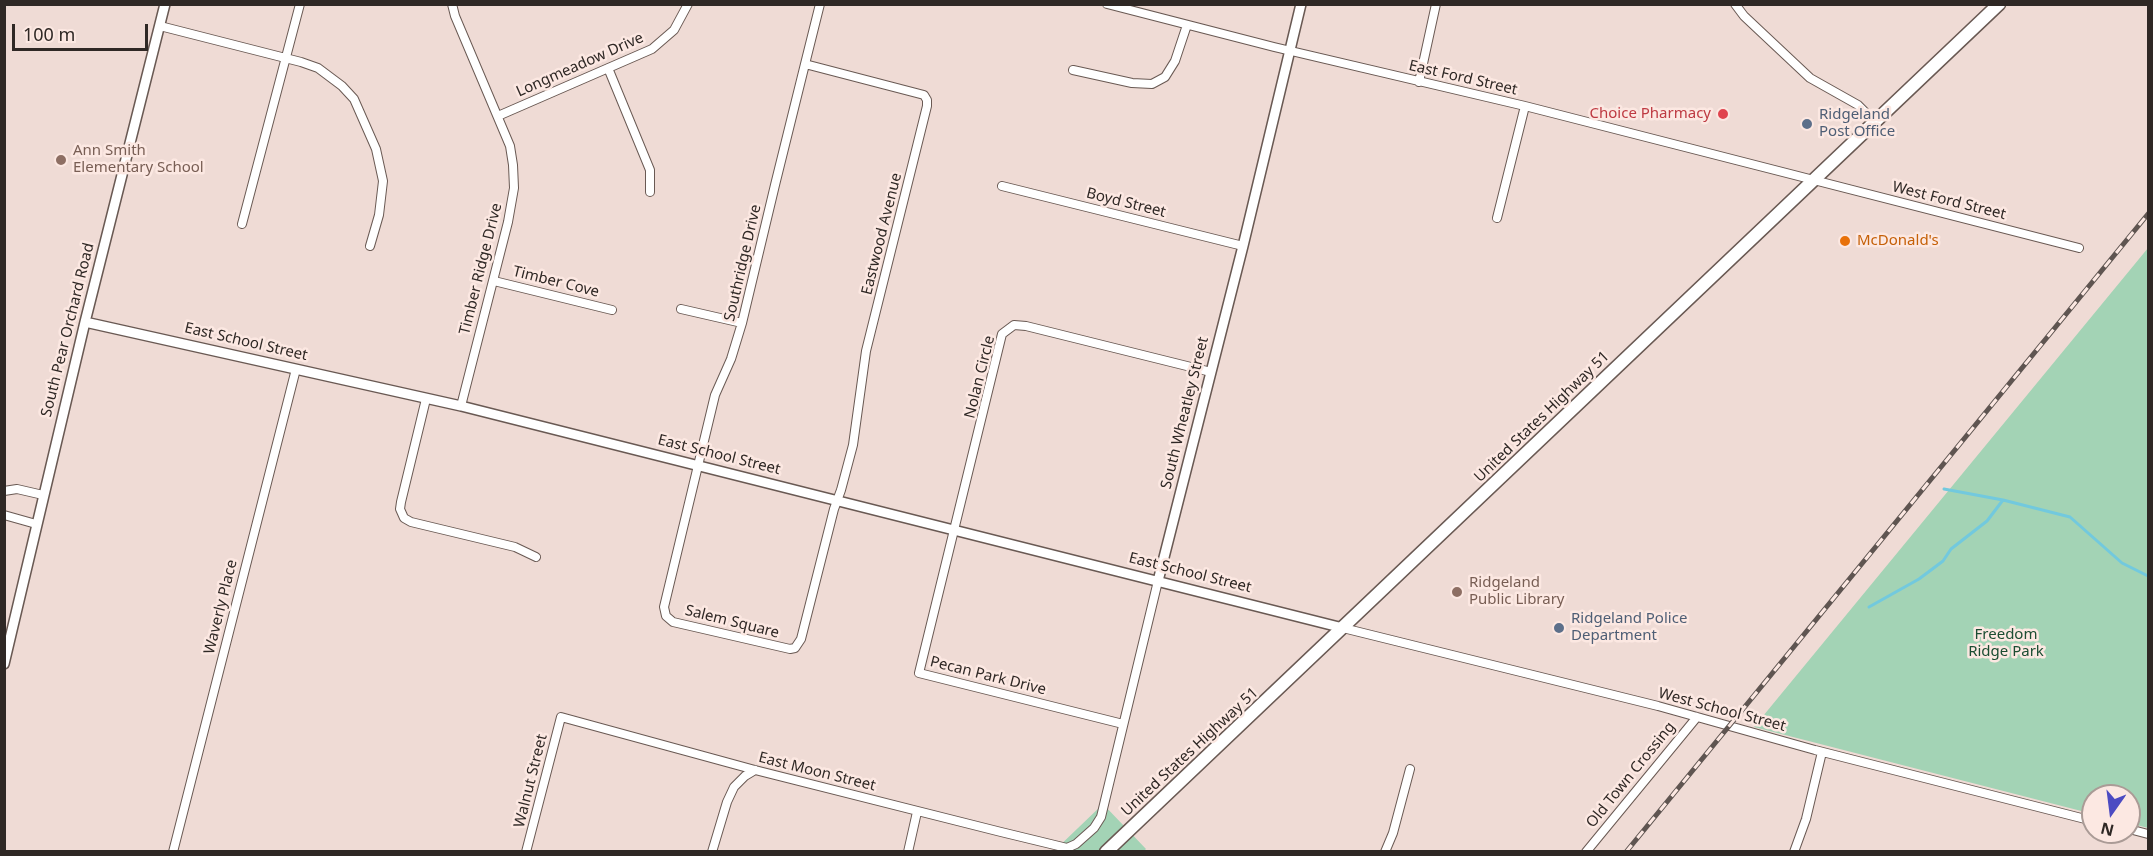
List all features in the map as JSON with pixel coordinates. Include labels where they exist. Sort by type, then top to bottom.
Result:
[{"type":"main road","name":"United States Highway 51","points":[[1107,852],[1998,4]]},
{"type":"street","name":"South Pear Orchard Road","points":[[4,664],[85,322],[165,4]]},
{"type":"street","points":[[242,224],[300,4]]},
{"type":"street","name":"Timber Ridge Drive","points":[[452,4],[510,146],[514,188],[494,281],[461,406]]},
{"type":"street","name":"Longmeadow Drive","points":[[498,116],[652,49],[665,40],[683,16],[688,4]]},
{"type":"street","name":"Southridge Drive","points":[[698,465],[715,395],[734,351],[742,323],[820,4]]},
{"type":"street","name":"East Ford Street","points":[[1107,4],[1290,51],[1525,106],[1813,181]]},
{"type":"street","name":"South Wheatley Street","points":[[1067,848],[1076,844],[1094,828],[1101,817],[1301,4]]},
{"type":"street","points":[[1419,82],[1436,4]]},
{"type":"street","points":[[1735,4],[1744,16],[1810,78],[1858,105],[1875,122]]},
{"type":"street","points":[[1073,70],[1132,83],[1152,84],[1165,77],[1175,61],[1187,25]]},
{"type":"street","points":[[160,26],[318,68],[342,86],[354,99],[376,149],[383,181],[383,195],[370,246]]},
{"type":"street","name":"Eastwood Avenue","points":[[805,64],[924,95],[927,100],[866,351],[854,444],[837,500]]},
{"type":"street","points":[[608,68],[650,170],[650,192]]},
{"type":"street","points":[[1497,218],[1525,106]]},
{"type":"street","name":"West Ford Street","points":[[1813,181],[2079,248]]},
{"type":"street","name":"Boyd Street","points":[[1002,186],[1243,246]]},
{"type":"street","name":"Timber Cove","points":[[494,281],[612,310]]},
{"type":"street","points":[[681,309],[742,323]]},
{"type":"street","name":"East School Street","points":[[85,322],[461,406],[1343,627]]},
{"type":"street","name":"Nolan Circle","points":[[956,530],[1002,334],[1014,325],[1026,326],[1211,372]]},
{"type":"street","name":"Waverly Place","points":[[173,852],[296,369]]},
{"type":"street","points":[[426,399],[401,502],[400,509],[404,518],[411,522],[515,547],[536,557]]},
{"type":"street","name":"Salem Square","points":[[698,465],[664,607],[666,616],[673,622],[786,649],[795,648],[801,639],[837,500]]},
{"type":"street","points":[[4,491],[17,489],[43,495]]},
{"type":"street","points":[[4,515],[36,524]]},
{"type":"street","name":"Pecan Park Drive","points":[[956,530],[919,673],[1123,724]]},
{"type":"street","name":"West School Street","points":[[1343,627],[2081,818]]},
{"type":"street","name":"East Moon Street","points":[[561,717],[917,812],[1067,848]]},
{"type":"street","name":"Walnut Street","points":[[526,852],[561,717]]},
{"type":"street","name":"Old Town Crossing","points":[[1586,852],[1697,717]]},
{"type":"street","points":[[1794,852],[1806,819],[1822,752]]},
{"type":"street","points":[[1385,852],[1393,833],[1410,769]]},
{"type":"street","points":[[712,852],[727,802],[734,788],[745,776],[755,770]]},
{"type":"street","points":[[908,852],[917,812]]},
{"type":"green space","name":"Freedom Ridge Park","points":[[2148,248],[2148,828],[2141,826],[2141,784],[2081,784],[2081,811],[1754,727]]},
{"type":"green space","points":[[1103,804],[1146,849],[1143,852],[1053,852]]},
{"type":"waterway","points":[[1869,607],[1919,579],[1943,561],[1951,549],[1987,521],[2003,500],[1944,489]]},
{"type":"waterway","points":[[2003,500],[2070,517],[2122,563],[2148,576]]},
{"type":"railway","points":[[1626,852],[2148,214]]},
{"type":"place","name":"Choice Pharmacy","points":[[1723,114]]},
{"type":"place","name":"Ridgeland Post Office","points":[[1807,124]]},
{"type":"place","name":"Ann Smith Elementary School","points":[[61,160]]},
{"type":"place","name":"McDonald's","points":[[1845,241]]},
{"type":"place","name":"Ridgeland Public Library","points":[[1457,592]]},
{"type":"place","name":"Ridgeland Police Department","points":[[1559,628]]}]
